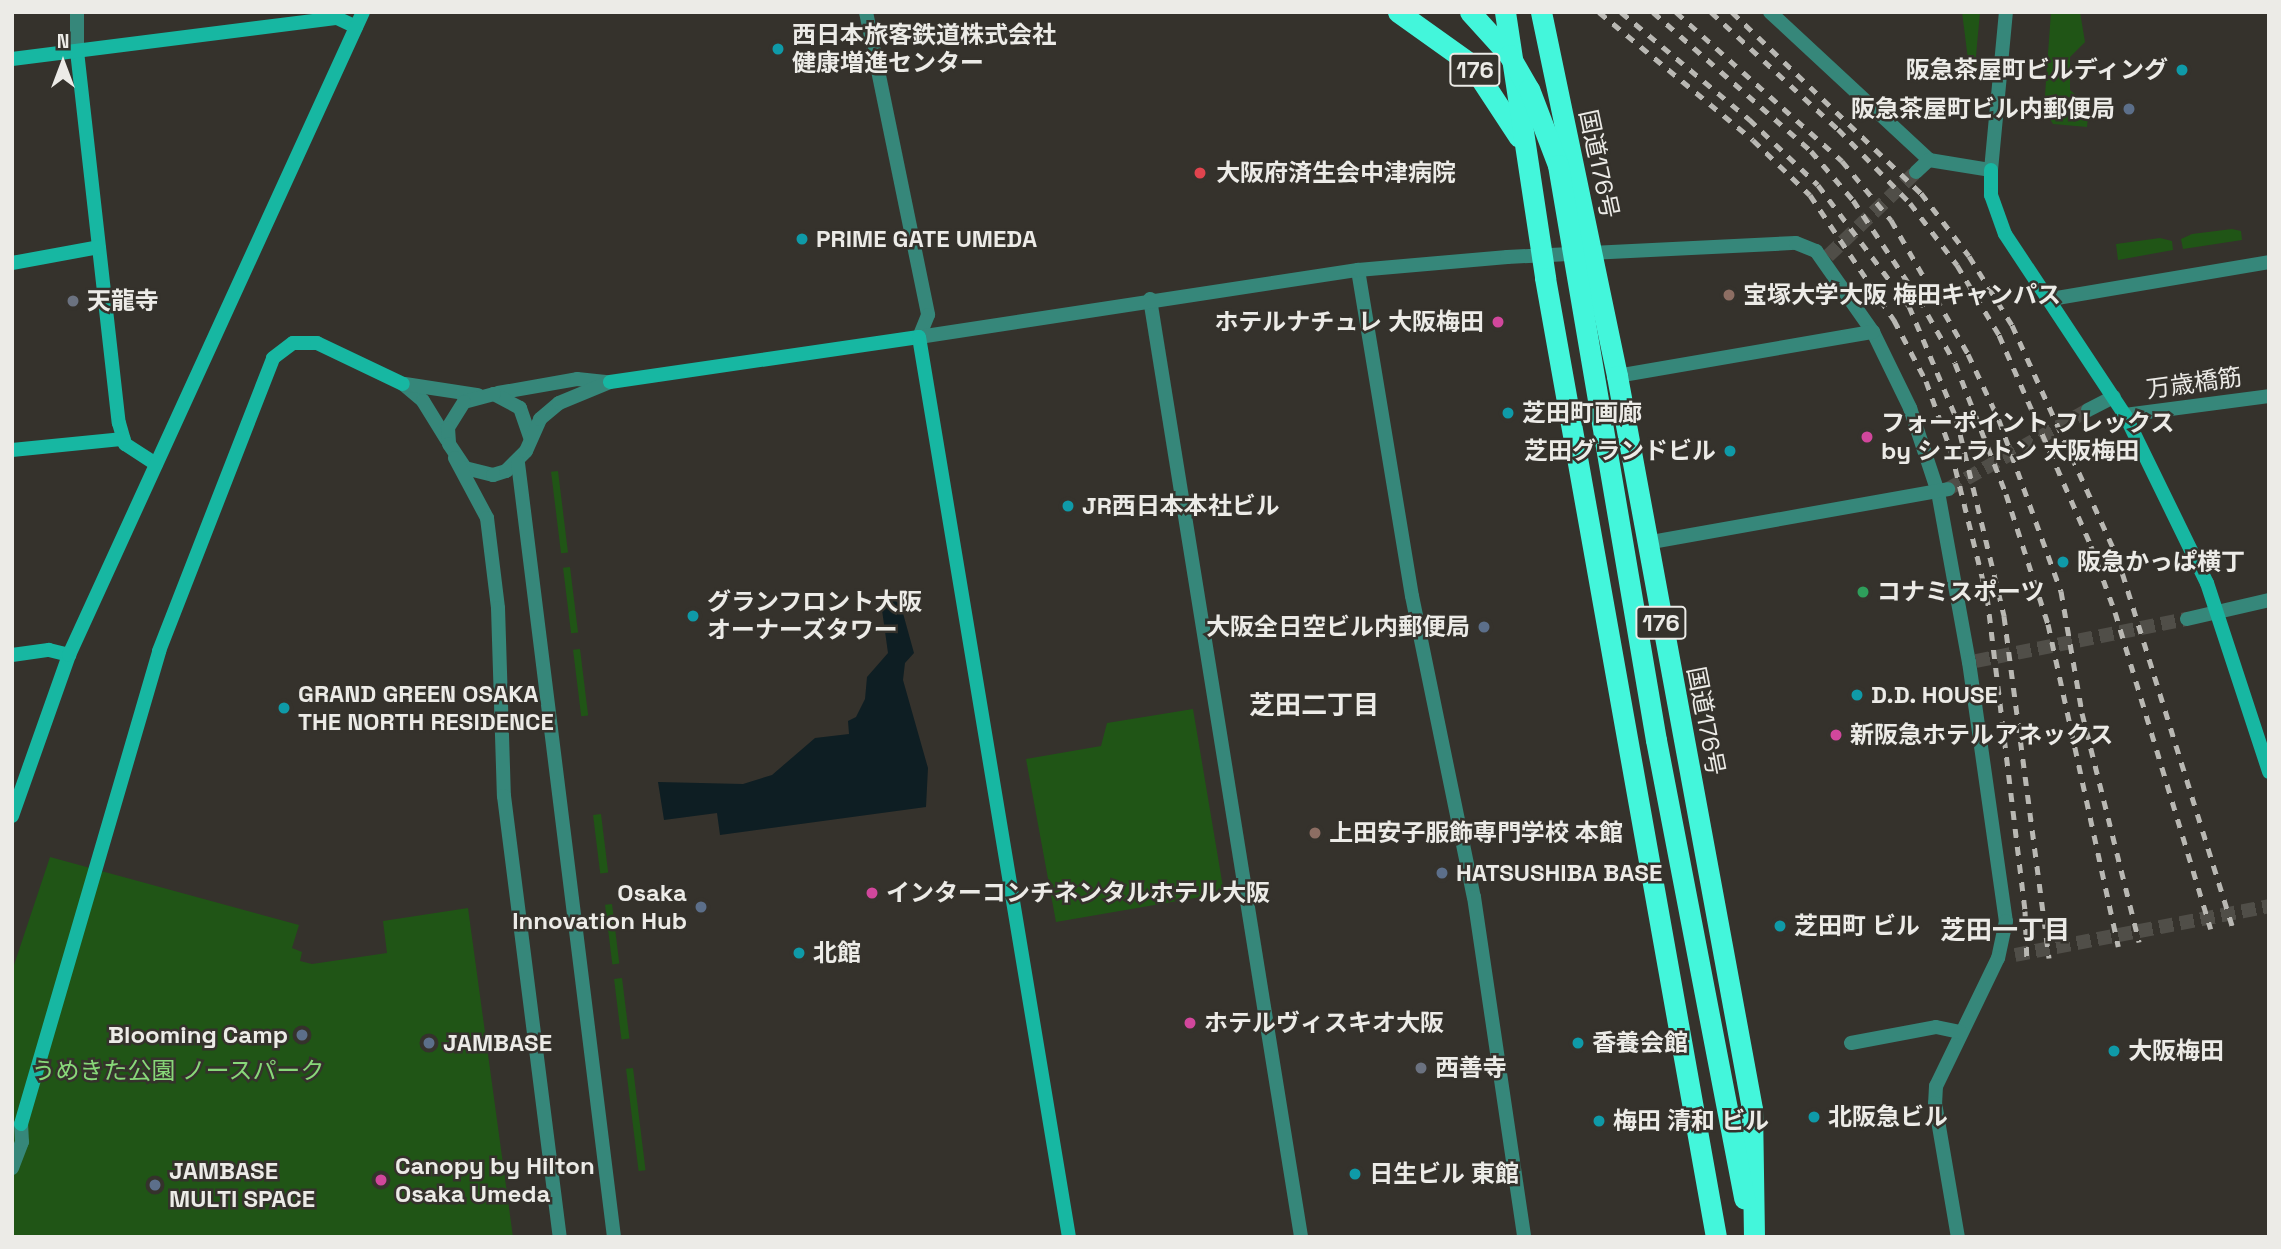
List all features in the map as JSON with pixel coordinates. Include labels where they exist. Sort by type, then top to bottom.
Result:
[{"type":"highway","name":"176","points":[[1398,12],[1471,64],[1515,127],[1526,151]]},
{"type":"highway","name":"国道176号","points":[[1470,12],[1509,55],[1529,89],[1558,165],[1656,740],[1724,1114],[1753,1237]]},
{"type":"highway","name":"176","points":[[1505,12],[1541,255],[1716,1237]]},
{"type":"highway","name":"国道176号","points":[[1541,12],[1600,253],[1617,376],[1646,543],[1752,1109],[1753,1237]]},
{"type":"street","points":[[77,12],[77,51],[122,439],[139,457],[156,464]]},
{"type":"street","points":[[12,816],[69,655],[363,12]]},
{"type":"street","points":[[866,12],[928,315],[919,337],[1069,1237]]},
{"type":"street","points":[[1770,12],[1929,160],[1991,170]]},
{"type":"street","points":[[2006,12],[1991,170],[1996,217],[2052,299],[2125,415],[2218,611],[2269,772]]},
{"type":"street","points":[[12,59],[337,18],[356,27]]},
{"type":"street","points":[[1916,172],[1929,160]]},
{"type":"street","points":[[403,384],[478,395],[577,379],[610,382],[919,337],[1150,299],[1358,270],[1541,255],[1796,243],[1816,251],[1826,257],[1873,332],[1910,408],[1943,490],[1973,662],[2006,921],[1998,958],[1936,1086],[1935,1103],[1958,1237]]},
{"type":"street","points":[[12,263],[99,247]]},
{"type":"street","points":[[2052,299],[2269,262]]},
{"type":"street","points":[[1358,270],[1412,596],[1474,897],[1524,1237]]},
{"type":"street","points":[[1150,299],[1301,1237]]},
{"type":"street","points":[[1617,376],[1873,332]]},
{"type":"street","points":[[12,1137],[21,1124],[159,650],[273,358],[293,343],[317,343],[403,384],[422,401],[449,444],[487,518],[498,608],[504,796],[560,1237]]},
{"type":"street","points":[[610,382],[559,403],[540,419],[518,463],[614,1237]]},
{"type":"street","points":[[494,394],[520,408],[530,437]]},
{"type":"street","points":[[449,444],[453,414],[478,395]]},
{"type":"street","name":"万歳橋筋","points":[[2125,415],[2269,396]]},
{"type":"street","points":[[2088,410],[2114,397]]},
{"type":"street","points":[[12,450],[122,439]]},
{"type":"street","points":[[455,458],[466,468],[493,475],[518,463]]},
{"type":"street","points":[[1646,543],[1943,490]]},
{"type":"street","points":[[2187,619],[2269,600]]},
{"type":"street","points":[[12,655],[49,650],[69,655]]},
{"type":"street","points":[[1998,958],[2015,955]]},
{"type":"street","points":[[1851,1043],[1936,1027],[1960,1032]]},
{"type":"street","points":[[12,1168],[22,1142],[21,1124]]},
{"type":"green space","points":[[1962,12],[1980,12],[1975,67],[1969,67]]},
{"type":"green space","points":[[2051,12],[2080,12],[2085,42],[2070,57],[2070,90],[2089,107],[2087,127],[2053,124],[2044,109]]},
{"type":"green space","points":[[2232,229],[2241,231],[2242,240],[2183,249],[2181,239],[2192,234]]},
{"type":"green space","points":[[2160,238],[2172,241],[2173,250],[2118,260],[2116,244]]},
{"type":"green space","points":[[558,471],[568,552],[561,553],[551,472]]},
{"type":"green space","points":[[570,567],[578,633],[571,633],[563,568]]},
{"type":"green space","points":[[580,649],[588,716],[581,716],[573,650]]},
{"type":"green space","points":[[1193,709],[1224,893],[1056,922],[1026,759],[1101,746],[1107,723]]},
{"type":"green space","points":[[601,814],[608,873],[600,874],[593,815]]},
{"type":"green space","name":"うめきた公園 ノースパーク","points":[[50,857],[299,925],[292,948],[302,952],[300,961],[312,964],[387,953],[383,921],[468,908],[513,1237],[12,1237],[12,971]]},
{"type":"green space","points":[[612,904],[619,964],[612,964],[605,905]]},
{"type":"green space","points":[[622,978],[629,1039],[621,1040],[614,979]]},
{"type":"green space","points":[[633,1068],[646,1170],[639,1171],[626,1069]]},
{"type":"shaded area","points":[[894,599],[901,606],[914,653],[905,663],[903,680],[928,768],[926,807],[720,835],[717,813],[664,820],[658,782],[743,784],[772,775],[815,738],[849,734],[848,721],[856,717],[865,699],[867,677],[888,653],[882,610]]},
{"type":"tunnel","points":[[1828,256],[1916,172]]},
{"type":"tunnel","points":[[1948,489],[2088,410]]},
{"type":"tunnel","points":[[1976,661],[2187,619]]},
{"type":"tunnel","points":[[2015,955],[2269,906]]},
{"type":"railway","points":[[1599,12],[1753,140],[1810,195],[1894,320],[1926,381],[1951,451],[1987,596],[2025,911],[2027,962]]},
{"type":"railway","points":[[1621,12],[1749,119],[1818,185],[1909,306],[1956,417],[2004,616],[2049,958]]},
{"type":"railway","points":[[1653,12],[1811,151],[1853,200],[1919,299],[1955,363],[2006,494],[2048,624],[2118,946]]},
{"type":"railway","points":[[1676,12],[1842,161],[1891,220],[1968,354],[1999,420],[2061,591],[2082,713],[2139,942]]},
{"type":"railway","points":[[1711,12],[1838,129],[1910,203],[1957,265],[1999,335],[2091,546],[2115,612],[2211,929]]},
{"type":"railway","points":[[1732,12],[1921,193],[1969,256],[2012,325],[2117,556],[2232,925]]},
{"type":"place","name":"西日本旅客鉄道株式会社 健康増進センター","points":[[778,49]]},
{"type":"place","name":"阪急茶屋町ビルディング","points":[[2182,70]]},
{"type":"place","name":"阪急茶屋町ビル内郵便局","points":[[2129,109]]},
{"type":"place","name":"大阪府済生会中津病院","points":[[1200,173]]},
{"type":"place","name":"PRIME GATE UMEDA","points":[[802,239]]},
{"type":"place","name":"宝塚大学大阪 梅田キャンパス","points":[[1729,295]]},
{"type":"place","name":"天龍寺","points":[[73,301]]},
{"type":"place","name":"ホテルナチュレ 大阪梅田","points":[[1498,322]]},
{"type":"place","name":"芝田町画廊","points":[[1508,413]]},
{"type":"place","name":"フォーポイント フレックス by シェラトン 大阪梅田","points":[[1867,437]]},
{"type":"place","name":"芝田グランドビル","points":[[1730,451]]},
{"type":"place","name":"JR西日本本社ビル","points":[[1068,506]]},
{"type":"place","name":"阪急かっぱ横丁","points":[[2063,562]]},
{"type":"place","name":"コナミスポーツ","points":[[1863,592]]},
{"type":"place","name":"グランフロント大阪 オーナーズタワー","points":[[693,616]]},
{"type":"place","name":"大阪全日空ビル内郵便局","points":[[1484,627]]},
{"type":"place","name":"D.D. HOUSE","points":[[1857,695]]},
{"type":"place","name":"GRAND GREEN OSAKA THE NORTH RESIDENCE","points":[[284,708]]},
{"type":"place","name":"新阪急ホテルアネックス","points":[[1836,735]]},
{"type":"place","name":"上田安子服飾専門学校 本館","points":[[1315,833]]},
{"type":"place","name":"HATSUSHIBA BASE","points":[[1442,873]]},
{"type":"place","name":"インターコンチネンタルホテル大阪","points":[[872,893]]},
{"type":"place","name":"Osaka Innovation Hub","points":[[701,907]]},
{"type":"place","name":"芝田町 ビル","points":[[1780,926]]},
{"type":"place","name":"北館","points":[[799,953]]},
{"type":"place","name":"ホテルヴィスキオ大阪","points":[[1190,1023]]},
{"type":"place","name":"Blooming Camp","points":[[302,1035]]},
{"type":"place","name":"JAMBASE","points":[[429,1043]]},
{"type":"place","name":"香養会館","points":[[1578,1043]]},
{"type":"place","name":"大阪梅田","points":[[2114,1051]]},
{"type":"place","name":"西善寺","points":[[1421,1068]]},
{"type":"place","name":"北阪急ビル","points":[[1814,1117]]},
{"type":"place","name":"梅田 清和 ビル","points":[[1599,1121]]},
{"type":"place","name":"日生ビル 東館","points":[[1355,1174]]},
{"type":"place","name":"Canopy by Hilton Osaka Umeda","points":[[381,1180]]},
{"type":"place","name":"JAMBASE MULTI SPACE","points":[[155,1185]]},
{"type":"district","name":"芝田二丁目","points":[[1314,706]]},
{"type":"district","name":"芝田一丁目","points":[[2005,931]]}]
